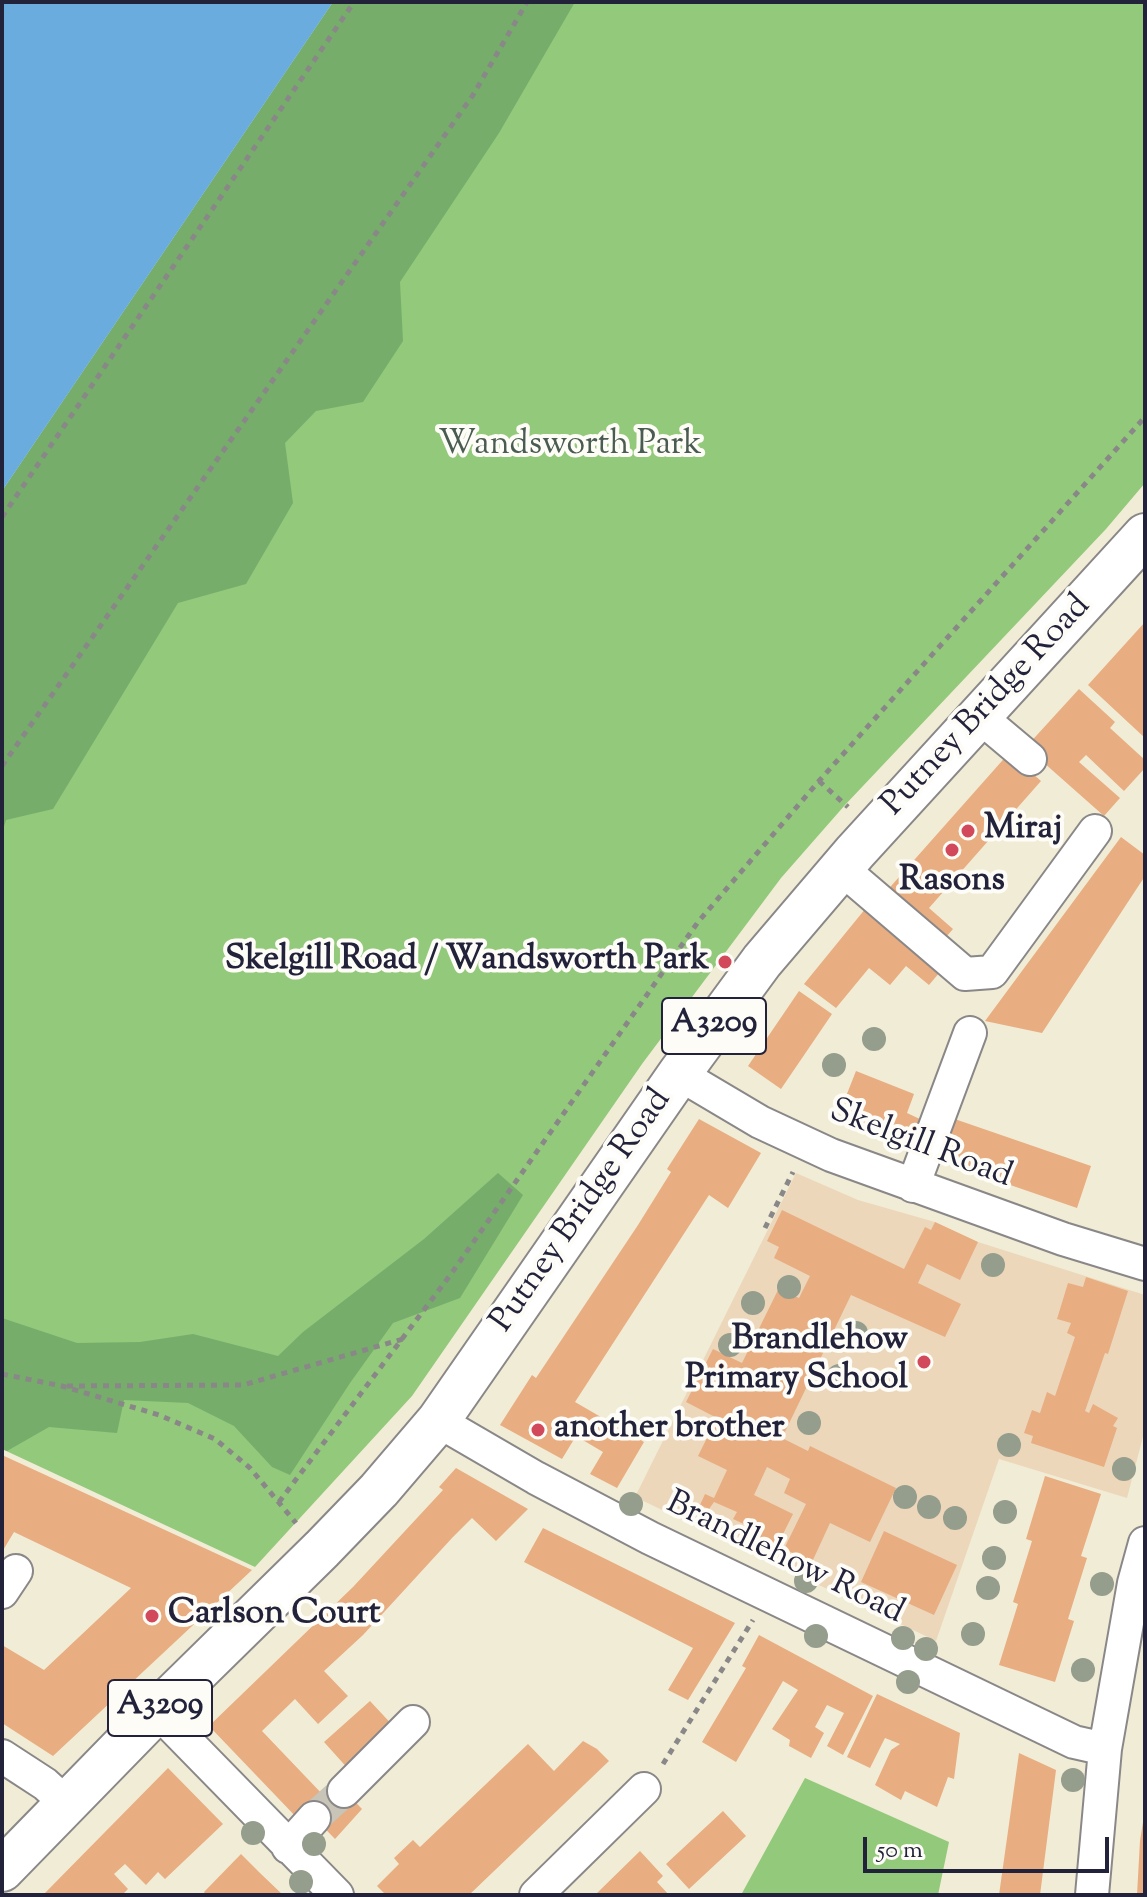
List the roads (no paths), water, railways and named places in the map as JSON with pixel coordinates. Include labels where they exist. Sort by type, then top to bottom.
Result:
[{"type":"main road","name":"Putney Bridge Road","points":[[2,1870],[379,1490],[438,1421],[679,1074],[762,961],[841,868],[1145,535]]},
{"type":"street","points":[[980,717],[1030,759]]},
{"type":"street","points":[[841,868],[965,974],[992,972],[1095,831]]},
{"type":"street","points":[[913,1186],[970,1033]]},
{"type":"street","name":"Skelgill Road","points":[[679,1074],[760,1122],[807,1144],[913,1186],[1145,1264]]},
{"type":"street","name":"Brandlehow Road","points":[[438,1421],[624,1525],[1074,1742],[1105,1749]]},
{"type":"street","points":[[1092,1895],[1105,1749],[1134,1583],[1145,1543]]},
{"type":"street","points":[[157,1711],[337,1895]]},
{"type":"street","points":[[344,1791],[413,1722]]},
{"type":"street","points":[[2,1756],[45,1784],[66,1803]]},
{"type":"street","points":[[536,1895],[644,1789]]},
{"type":"street","points":[[288,1847],[314,1818]]},
{"type":"water","points":[[2,2],[333,2],[2,491]]},
{"type":"tunnel","points":[[314,1818],[344,1791]]},
{"type":"place","name":"Miraj","points":[[968,831]]},
{"type":"place","name":"Rasons","points":[[952,850]]},
{"type":"place","name":"Skelgill Road / Wandsworth Park","points":[[725,962]]},
{"type":"place","name":"Brandlehow Primary School","points":[[924,1362]]},
{"type":"place","name":"another brother","points":[[538,1430]]},
{"type":"place","name":"Carlson Court","points":[[152,1616]]},
{"type":"park label","name":"Wandsworth Park","points":[[570,447]]}]
